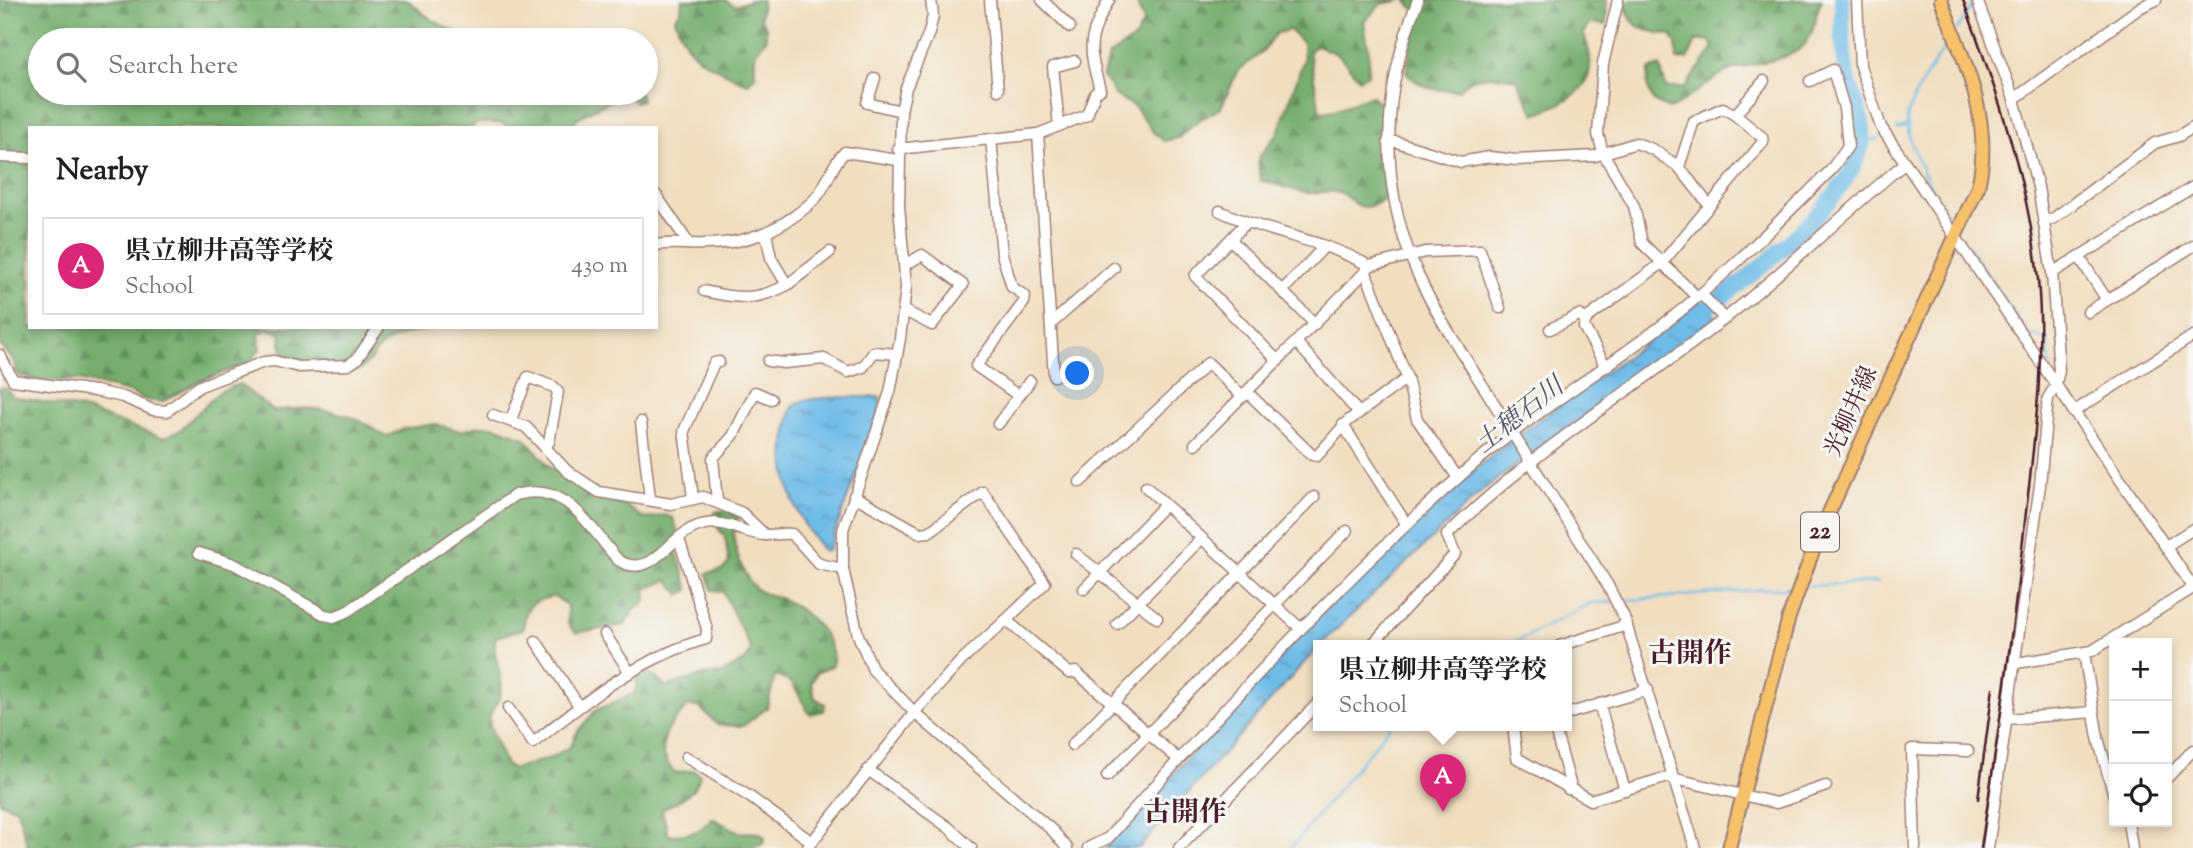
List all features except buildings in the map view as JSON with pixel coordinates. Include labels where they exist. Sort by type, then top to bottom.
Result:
[{"type":"main road","name":"光柳井線","points":[[1728,848],[1790,617],[1818,537],[1978,187],[1984,150],[1979,104],[1941,0]]},
{"type":"street","points":[[931,0],[933,16],[929,33],[906,88],[901,111],[898,160],[905,265],[904,310],[890,392],[843,530],[843,569],[865,656],[873,670],[916,714],[1053,831],[1067,848]]},
{"type":"street","points":[[990,0],[998,90]]},
{"type":"street","points":[[1042,0],[1070,27]]},
{"type":"street","points":[[898,149],[1038,134],[1087,115],[1095,93],[1100,90],[1089,45],[1092,32],[1109,0]]},
{"type":"street","points":[[1418,0],[1395,71],[1388,142],[1391,188],[1410,255],[1446,327],[1616,600],[1648,690],[1695,848]]},
{"type":"street","points":[[1618,0],[1604,64],[1598,134],[1603,153],[1634,206],[1642,243],[1661,264],[1724,317]]},
{"type":"street","points":[[1857,0],[1863,79],[1881,127],[1904,164],[1957,231],[2055,387],[2193,587],[2092,651],[2016,663]]},
{"type":"street","points":[[2014,100],[2141,7],[2155,0]]},
{"type":"street","points":[[1980,3],[2027,140],[2052,273],[2059,371],[2055,387],[2048,398],[2040,485],[1988,848]]},
{"type":"street","points":[[1059,126],[1053,67],[1075,61]]},
{"type":"street","points":[[1088,848],[1108,838],[1300,628],[1458,478],[1512,434],[1701,296],[1846,153],[1848,131],[1833,69],[1810,81]]},
{"type":"street","points":[[874,78],[867,103],[901,111]]},
{"type":"street","points":[[1735,115],[1764,81]]},
{"type":"street","points":[[1606,366],[1584,327],[1586,319],[1661,264],[1763,142],[1762,137],[1723,108],[1694,121],[1679,167]]},
{"type":"street","points":[[2044,222],[2054,218],[2155,143],[2179,136],[2193,127]]},
{"type":"street","points":[[1038,134],[1054,376]]},
{"type":"street","points":[[991,139],[1002,254],[1012,287],[1025,296],[1024,302],[976,366],[1019,396]]},
{"type":"street","points":[[1388,142],[1397,142],[1461,162],[1603,153],[1636,143],[1679,167],[1709,205]]},
{"type":"street","points":[[658,245],[674,242],[724,243],[766,233],[812,201],[845,152],[898,160]]},
{"type":"street","points":[[0,157],[28,159]]},
{"type":"street","points":[[1376,640],[1455,554],[1447,535],[1478,505],[1530,462],[1724,317],[1904,164]]},
{"type":"street","points":[[2052,273],[2191,193]]},
{"type":"street","points":[[658,198],[690,244]]},
{"type":"street","points":[[1220,211],[1246,223],[1324,247],[1368,270],[1407,378],[1417,419],[1458,478]]},
{"type":"street","points":[[1246,223],[1195,276],[1278,361]]},
{"type":"street","points":[[766,233],[771,258],[788,285]]},
{"type":"street","points":[[1231,240],[1315,324]]},
{"type":"street","points":[[1282,291],[1324,247]]},
{"type":"street","points":[[2088,312],[2193,247]]},
{"type":"street","points":[[1195,444],[1368,270],[1410,255],[1480,250],[1500,308]]},
{"type":"street","points":[[704,291],[752,298],[769,295],[788,285],[830,252]]},
{"type":"street","points":[[904,310],[933,325],[963,285],[922,255],[905,265]]},
{"type":"street","points":[[2080,258],[2107,300]]},
{"type":"street","points":[[1051,324],[1114,268]]},
{"type":"street","points":[[1550,329],[1579,315],[1586,319]]},
{"type":"street","points":[[0,355],[13,380],[95,391],[123,397],[153,410],[167,411],[200,386],[264,362],[274,360],[299,367],[348,365],[357,359],[378,329]]},
{"type":"street","points":[[2073,412],[2193,337]]},
{"type":"street","points":[[1297,343],[1358,412]]},
{"type":"street","points":[[768,361],[784,363],[824,359],[848,372],[863,367],[874,352],[897,354]]},
{"type":"street","points":[[693,498],[684,430],[714,363],[719,362]]},
{"type":"street","points":[[1080,482],[1208,363],[1312,455],[1317,456],[1343,425],[1358,412],[1407,378]]},
{"type":"street","points":[[511,419],[528,377],[555,387],[558,392],[549,442],[545,447]]},
{"type":"street","points":[[998,424],[1030,381]]},
{"type":"street","points":[[717,501],[713,458],[733,436],[755,391],[771,399]]},
{"type":"street","points":[[493,415],[511,419],[526,427],[580,482],[606,494],[671,504],[693,498],[717,501],[742,513],[765,535]]},
{"type":"street","points":[[641,422],[650,499]]},
{"type":"street","points":[[1343,425],[1407,525]]},
{"type":"street","points":[[1146,486],[1300,628]]},
{"type":"street","points":[[199,553],[234,564],[325,615],[334,617],[348,611],[515,495],[546,490],[564,498],[618,560],[627,565],[635,567],[650,562],[691,529],[713,522],[765,535],[792,534],[819,564],[843,569]]},
{"type":"street","points":[[686,757],[750,797],[809,845],[919,707],[962,660],[1045,583],[983,492],[929,532],[920,533],[854,496]]},
{"type":"street","points":[[1072,745],[1314,497]]},
{"type":"street","points":[[1084,589],[1165,505]]},
{"type":"street","points":[[2166,546],[2193,529]]},
{"type":"street","points":[[1107,776],[1347,531]]},
{"type":"street","points":[[508,708],[533,743],[629,671],[662,653],[706,639],[707,629],[679,539]]},
{"type":"street","points":[[1117,624],[1202,539]]},
{"type":"street","points":[[1076,554],[1157,618]]},
{"type":"street","points":[[1006,620],[1069,673],[1076,671],[1178,759]]},
{"type":"street","points":[[1572,642],[1627,625]]},
{"type":"street","points":[[605,634],[629,671]]},
{"type":"street","points":[[536,641],[579,706]]},
{"type":"street","points":[[2084,653],[2109,775]]},
{"type":"street","points":[[1572,712],[1648,690]]},
{"type":"street","points":[[1599,704],[1625,790]]},
{"type":"street","points":[[1179,848],[1313,708]]},
{"type":"street","points":[[2008,719],[2094,712]]},
{"type":"street","points":[[1517,731],[1517,758],[1590,800],[1668,777],[1776,803],[1826,786]]},
{"type":"street","points":[[1555,731],[1570,783],[1568,789]]},
{"type":"street","points":[[1915,848],[1912,749],[1968,751]]},
{"type":"street","points":[[2172,773],[2193,750]]},
{"type":"street","points":[[868,770],[971,848]]},
{"type":"street","points":[[2129,827],[2132,848]]},
{"type":"green space","points":[[0,0],[408,0],[424,14],[448,28],[28,28],[28,105],[602,105],[577,118],[572,126],[476,123],[474,126],[28,126],[28,329],[269,329],[259,333],[260,349],[249,363],[200,381],[162,402],[145,400],[129,392],[78,380],[42,381],[18,375],[13,360],[0,345]]},
{"type":"green space","points":[[682,0],[725,0],[735,6],[751,0],[762,0],[760,18],[766,27],[766,39],[755,54],[755,76],[747,84],[711,66],[694,54],[687,45],[675,19],[681,10]]},
{"type":"green space","points":[[1135,0],[1402,0],[1381,4],[1364,22],[1369,53],[1368,74],[1359,79],[1339,55],[1317,45],[1309,51],[1320,112],[1372,96],[1380,105],[1384,200],[1366,207],[1335,192],[1308,193],[1260,180],[1258,158],[1278,133],[1304,59],[1303,43],[1290,30],[1276,33],[1264,50],[1237,72],[1221,108],[1197,121],[1178,138],[1164,141],[1153,132],[1135,107],[1115,95],[1103,76],[1108,56],[1135,38],[1144,21]]},
{"type":"green space","points":[[1406,0],[1607,0],[1606,25],[1590,23],[1583,33],[1589,50],[1590,64],[1583,86],[1564,102],[1535,114],[1516,79],[1479,78],[1459,90],[1451,90],[1430,88],[1412,78],[1406,72],[1417,12]]},
{"type":"green space","points":[[1624,0],[1822,0],[1811,35],[1797,51],[1779,59],[1728,71],[1669,109],[1654,102],[1647,86],[1649,70],[1660,66],[1666,88],[1684,88],[1714,48],[1709,40],[1696,41],[1688,59],[1677,60],[1676,44],[1671,35],[1640,27],[1630,18]]},
{"type":"green space","points":[[269,329],[425,329],[393,339],[382,346],[364,367],[349,372],[320,369],[292,361],[284,353],[280,333]]},
{"type":"green space","points":[[239,384],[274,411],[305,408],[333,412],[360,421],[386,437],[403,429],[434,424],[461,431],[478,426],[495,426],[525,438],[548,465],[589,497],[625,505],[644,519],[665,515],[673,518],[679,534],[675,548],[689,590],[680,595],[668,580],[646,589],[646,601],[633,611],[625,625],[576,633],[568,624],[567,605],[554,596],[531,605],[523,629],[496,637],[495,651],[501,688],[499,699],[490,716],[490,725],[506,765],[514,769],[550,758],[570,747],[577,732],[596,710],[635,693],[637,676],[650,673],[666,687],[707,674],[721,674],[747,659],[751,649],[723,592],[712,590],[707,573],[722,570],[729,563],[725,537],[710,518],[717,511],[729,511],[739,518],[735,525],[735,543],[750,582],[760,592],[799,609],[816,624],[829,643],[833,665],[817,673],[811,683],[815,698],[825,704],[824,711],[810,714],[791,682],[775,676],[767,708],[743,726],[718,725],[699,707],[688,706],[668,729],[663,746],[664,755],[675,773],[694,770],[700,775],[690,792],[662,809],[668,835],[693,833],[712,818],[739,832],[760,833],[765,838],[762,845],[749,848],[28,848],[17,809],[0,802],[0,388],[6,388],[14,397],[82,409],[163,438],[179,431],[219,392]]},
{"type":"water","points":[[1700,301],[1718,318],[1484,489],[1325,640],[1313,640],[1313,653],[1139,848],[1105,848],[1277,661],[1412,525],[1488,459]]},
{"type":"water","points":[[880,397],[882,404],[828,551],[823,550],[803,522],[786,476],[785,442],[791,412],[796,404],[806,400]]},
{"type":"waterway","name":"土穂石川","points":[[1699,313],[1772,258],[1799,233],[1825,207],[1859,155],[1863,131],[1845,66],[1842,0]]},
{"type":"waterway","points":[[1957,29],[1974,3]]},
{"type":"waterway","points":[[1951,38],[1915,95],[1908,114],[1908,125],[1910,139],[1922,170],[1952,223]]},
{"type":"waterway","points":[[1897,129],[1908,126]]},
{"type":"waterway","points":[[1862,143],[1880,138]]},
{"type":"waterway","points":[[1960,235],[2028,334],[2047,339],[2050,366]]},
{"type":"waterway","points":[[1809,586],[1878,582]]},
{"type":"waterway","points":[[1618,601],[1793,587]]},
{"type":"waterway","points":[[1520,640],[1591,603],[1612,602]]},
{"type":"waterway","points":[[1291,848],[1386,731]]},
{"type":"railway","points":[[1963,0],[1988,68],[2019,173],[2034,244],[2040,309],[2040,367],[2033,454],[2000,722],[1981,848]]},
{"type":"railway","points":[[1978,799],[1993,688]]},
{"type":"place","name":"県立柳井高等学校","points":[[1443,812]]},
{"type":"district","name":"古開作","points":[[1690,655]]},
{"type":"district","name":"古開作","points":[[1185,814]]}]
